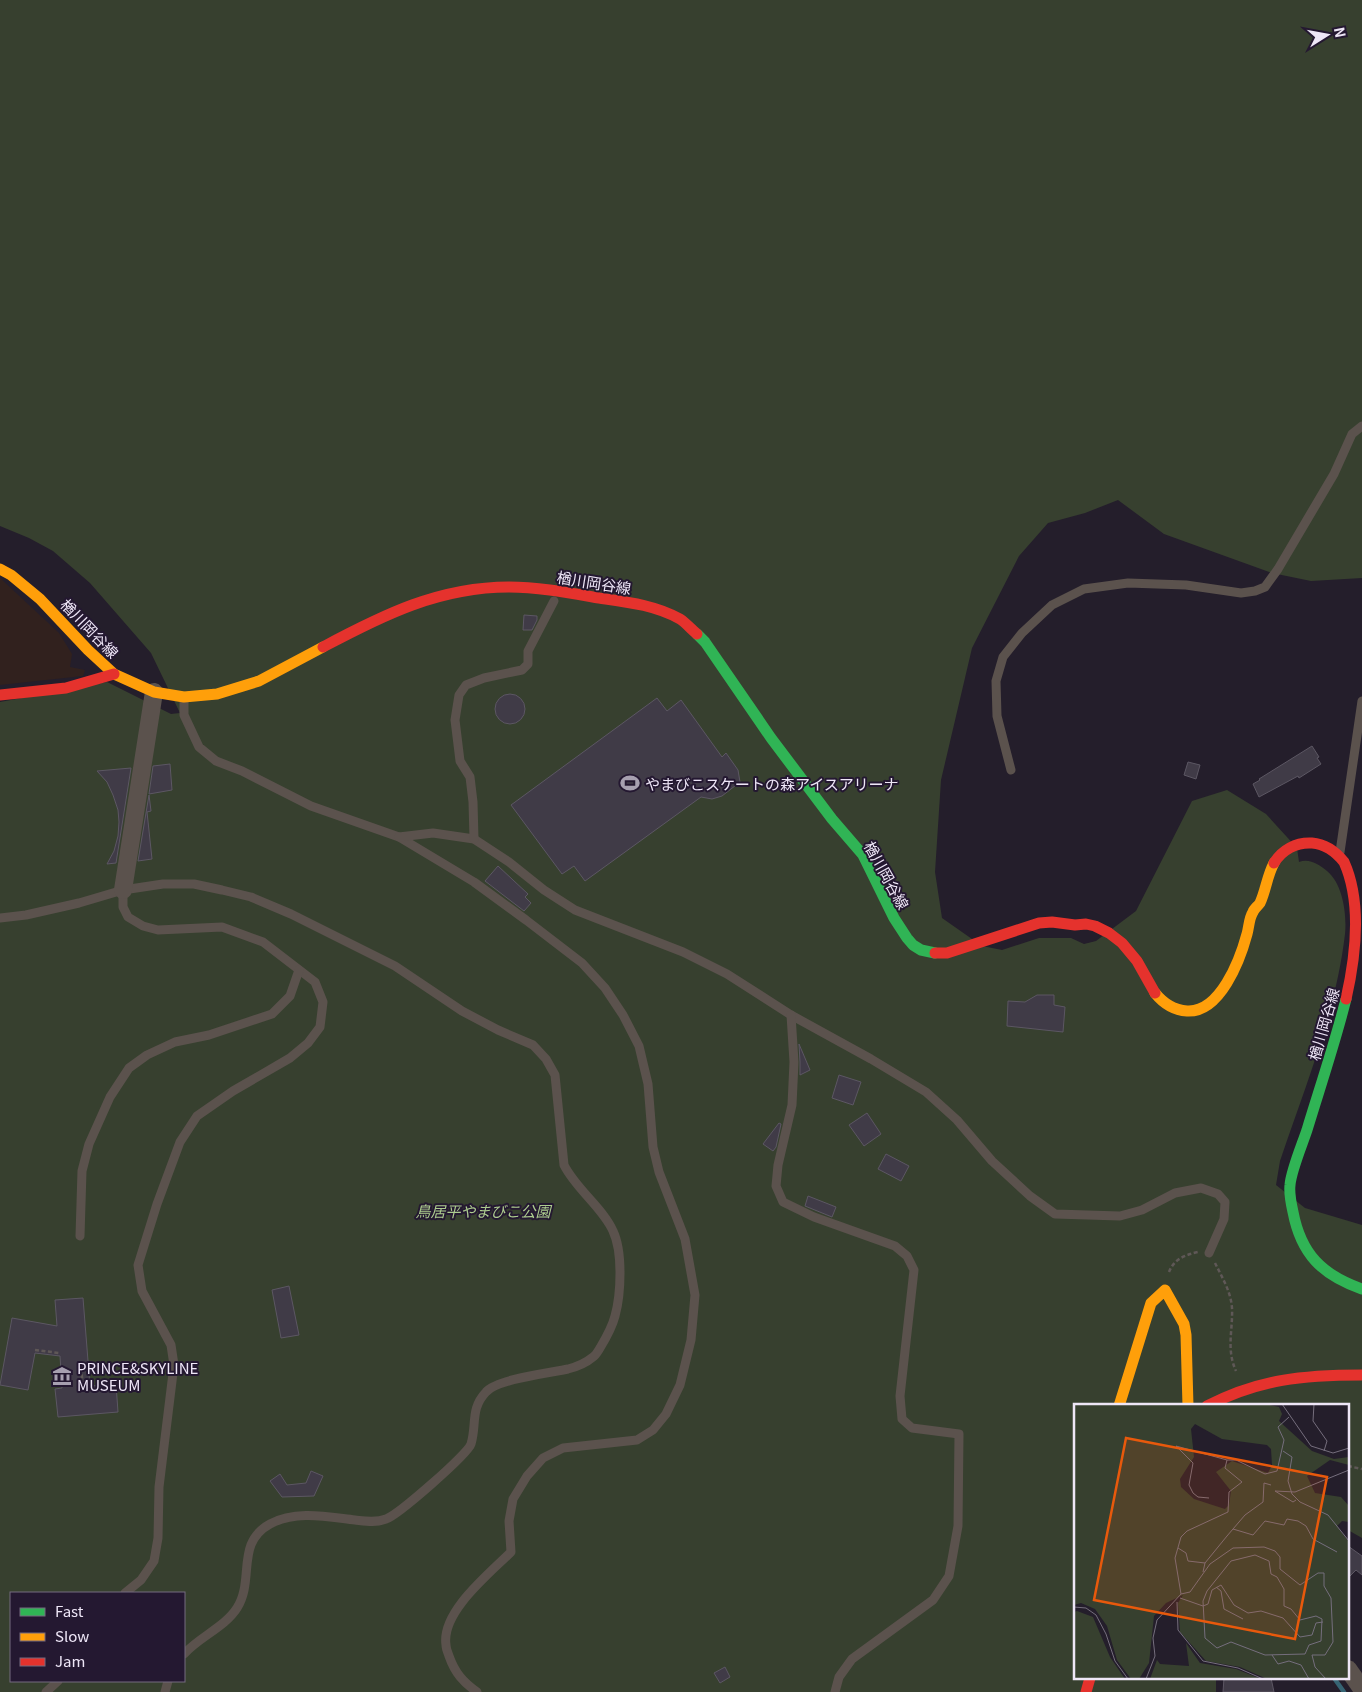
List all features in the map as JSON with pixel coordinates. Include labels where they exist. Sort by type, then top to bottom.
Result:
[{"type":"main road","name":"楢川岡谷線","points":[[0,569],[11,575],[40,598],[88,650],[114,674],[154,692],[184,697],[217,694],[260,681],[372,621],[415,603],[469,590],[509,587],[552,590],[650,606],[681,620],[705,642],[771,738],[832,819],[863,855],[894,918],[913,945],[921,950],[933,953],[947,953],[1043,922],[1059,922],[1074,925],[1088,924],[1104,930],[1120,942],[1136,960],[1160,999],[1172,1008],[1189,1011],[1202,1008],[1214,999],[1223,988],[1238,961],[1253,912],[1259,905],[1273,864],[1288,848],[1297,844],[1321,844],[1340,857],[1353,878],[1359,892],[1362,912],[1361,930],[1343,1013],[1290,1185],[1291,1207],[1296,1230],[1305,1249],[1318,1266],[1336,1279],[1362,1289]]},
{"type":"main road","points":[[0,695],[66,688],[114,674]]},
{"type":"main road","name":"楢川岡谷線","points":[[1213,1014],[1232,994],[1248,964],[1262,914],[1259,905]]},
{"type":"main road","name":"楢川岡谷線","points":[[1074,925],[1089,936]]},
{"type":"main road","points":[[1120,1404],[1151,1303],[1165,1290],[1184,1324],[1188,1404]]},
{"type":"main road","points":[[1211,1404],[1231,1393],[1267,1382],[1315,1376],[1362,1375]]},
{"type":"street","points":[[123,890],[154,692]]},
{"type":"street","points":[[1350,1672],[1362,1689]]},
{"type":"lane","points":[[1011,770],[997,716],[996,681],[1003,657],[1022,633],[1052,605],[1084,589],[1128,583],[1186,584],[1241,593],[1265,587],[1278,569],[1334,474],[1352,434],[1362,426]]},
{"type":"lane","points":[[474,839],[470,777],[460,762],[455,720],[459,695],[466,685],[484,678],[522,670],[528,664],[528,651],[554,601]]},
{"type":"lane","points":[[184,697],[184,715],[199,747],[216,761],[242,771],[311,806],[399,837],[474,882],[582,963],[605,988],[639,1046],[648,1084],[653,1147],[659,1172],[685,1240],[695,1295],[691,1340],[680,1385],[666,1414],[653,1430],[637,1440],[563,1448],[543,1458],[527,1476],[514,1499],[509,1521],[511,1552],[456,1610],[447,1628],[446,1645],[451,1663],[463,1682],[477,1692]]},
{"type":"lane","points":[[1340,857],[1362,701]]},
{"type":"lane","points":[[399,837],[433,833],[474,839],[575,910],[683,952],[727,974],[791,1015],[926,1092],[957,1120],[992,1161],[1030,1196],[1056,1214],[1120,1216],[1142,1210],[1175,1193],[1201,1188],[1218,1194],[1224,1202],[1224,1219],[1209,1253]]},
{"type":"lane","points":[[0,918],[26,915],[79,904],[123,890],[163,884],[194,884],[252,897],[291,914],[395,966],[462,1011],[498,1030],[533,1045],[546,1059],[555,1075],[564,1165],[570,1177],[612,1229],[618,1244],[620,1281],[615,1315],[607,1337],[594,1357],[571,1368],[504,1383],[487,1390],[476,1404],[471,1446],[462,1457],[387,1519],[373,1521],[309,1515],[289,1518],[270,1524],[251,1543],[245,1591],[237,1609],[222,1623],[192,1644],[185,1653]]},
{"type":"lane","points":[[123,890],[123,907],[128,917],[143,926],[158,930],[222,927],[264,942],[315,982],[323,1002],[320,1027],[308,1043],[290,1058],[233,1091],[197,1116],[180,1142],[157,1204],[138,1265],[142,1291],[171,1345],[174,1365],[159,1488],[158,1538],[154,1561],[141,1580],[127,1592]]},
{"type":"lane","points":[[80,1236],[82,1172],[89,1144],[110,1097],[129,1068],[147,1055],[175,1042],[209,1035],[272,1014],[290,996],[299,970]]},
{"type":"lane","points":[[791,1015],[794,1062],[792,1104],[778,1165],[776,1186],[783,1202],[814,1217],[895,1246],[907,1256],[914,1270],[900,1396],[902,1419],[912,1428],[960,1434],[958,1526],[949,1576],[933,1600],[852,1659],[839,1677],[835,1692]]},
{"type":"lane","points":[[46,1692],[57,1682]]},
{"type":"path","points":[[1165,1290],[1166,1277],[1172,1265],[1184,1256],[1200,1251],[1209,1253],[1228,1289],[1232,1307],[1230,1344],[1236,1372]]},
{"type":"path","points":[[35,1350],[59,1353]]},
{"type":"path","points":[[81,1368],[83,1386]]},
{"type":"shaded area","points":[[0,578],[59,633],[72,654],[70,667],[85,670],[83,676],[0,685]]},
{"type":"green space","name":"鳥居平やまびこ公園","points":[[0,0],[1362,0],[1362,578],[1311,581],[1272,573],[1164,534],[1118,500],[1085,513],[1048,523],[1019,556],[972,648],[941,780],[935,872],[942,918],[982,946],[1002,950],[1039,938],[1071,938],[1084,944],[1096,941],[1136,911],[1192,801],[1227,790],[1266,814],[1297,848],[1299,862],[1307,861],[1321,866],[1337,884],[1343,900],[1345,918],[1341,963],[1327,1021],[1280,1161],[1276,1185],[1305,1208],[1362,1225],[1362,1538],[1350,1531],[1350,1404],[1074,1404],[1074,1680],[1216,1680],[1216,1692],[0,1692],[0,702],[107,682],[171,714],[180,713],[151,653],[90,583],[53,551],[29,538],[0,526]]},
{"type":"building","points":[[524,615],[537,616],[532,630],[523,630]]},
{"type":"building","points":[[510,694],[521,698],[525,709],[521,720],[510,724],[499,720],[495,709],[499,698]]},
{"type":"building","name":"やまびこスケートの森アイスアリーナ","points":[[657,698],[667,711],[681,700],[722,757],[726,753],[738,770],[740,782],[722,796],[712,799],[701,797],[585,881],[574,866],[562,874],[511,805]]},
{"type":"building","points":[[1312,746],[1321,764],[1299,778],[1298,776],[1259,797],[1253,784]]},
{"type":"building","points":[[1188,762],[1200,765],[1196,779],[1184,775]]},
{"type":"building","points":[[170,764],[172,790],[149,794],[153,766]]},
{"type":"building","points":[[131,768],[116,863],[107,864],[114,851],[118,836],[118,810],[107,782],[97,771]]},
{"type":"building","points":[[149,795],[151,811],[147,812],[152,859],[138,861]]},
{"type":"building","points":[[498,866],[528,894],[525,897],[531,903],[524,911],[485,881]]},
{"type":"building","points":[[1037,995],[1054,995],[1054,1005],[1065,1007],[1063,1032],[1007,1026],[1008,1001],[1025,1002]]},
{"type":"building","points":[[799,1044],[810,1070],[800,1075],[800,1062]]},
{"type":"building","points":[[839,1075],[861,1082],[853,1105],[832,1098]]},
{"type":"building","points":[[867,1113],[881,1134],[864,1146],[849,1125]]},
{"type":"building","points":[[779,1123],[781,1124],[776,1147],[773,1151],[763,1144]]},
{"type":"building","points":[[886,1154],[909,1166],[901,1181],[878,1169]]},
{"type":"building","points":[[808,1196],[836,1207],[832,1217],[805,1206]]},
{"type":"building","points":[[289,1286],[299,1335],[281,1338],[272,1290]]},
{"type":"building","points":[[83,1298],[90,1386],[116,1384],[118,1412],[58,1417],[55,1389],[62,1388],[60,1356],[35,1353],[28,1390],[0,1385],[12,1318],[57,1326],[55,1300]]},
{"type":"building","points":[[311,1471],[323,1476],[314,1496],[282,1497],[270,1481],[280,1474],[287,1485],[306,1483]]},
{"type":"building","points":[[1350,1547],[1362,1556],[1362,1575],[1356,1570],[1350,1576]]},
{"type":"building","points":[[725,1667],[730,1677],[720,1683],[714,1673]]},
{"type":"building","points":[[1224,1680],[1271,1680],[1274,1692],[1223,1692]]},
{"type":"waterway","points":[[1335,1680],[1344,1692]]},
{"type":"traffic: fast","points":[[697,634],[705,642],[771,738],[832,819],[863,855],[894,918],[907,938],[921,950],[935,953]]},
{"type":"traffic: fast","points":[[1346,999],[1307,1130],[1292,1173],[1290,1191],[1297,1227],[1302,1240],[1315,1261],[1335,1277],[1362,1289]]},
{"type":"traffic: slow","points":[[0,569],[11,575],[40,599],[88,650],[114,674],[154,692],[184,697],[217,694],[259,681],[323,647]]},
{"type":"traffic: slow","points":[[1155,993],[1169,1005],[1187,1011],[1199,1009],[1219,994],[1234,970],[1251,917],[1260,903],[1274,863]]},
{"type":"traffic: slow","points":[[1120,1404],[1151,1303],[1165,1290],[1184,1324],[1188,1404]]},
{"type":"traffic: jam","points":[[323,647],[368,624],[412,605],[459,592],[483,588],[509,587],[554,591],[651,607],[680,619],[697,634]]},
{"type":"traffic: jam","points":[[0,695],[66,688],[114,674]]},
{"type":"traffic: jam","points":[[1274,863],[1281,854],[1290,848],[1306,843],[1326,847],[1344,862],[1350,878],[1355,911],[1355,947],[1346,999]]},
{"type":"traffic: jam","points":[[935,953],[947,953],[1039,923],[1086,924],[1109,933],[1122,943],[1137,961],[1155,993]]},
{"type":"traffic: jam","points":[[1211,1404],[1245,1390],[1282,1380],[1321,1376],[1362,1375]]},
{"type":"traffic: jam","points":[[1086,1692],[1089,1680]]},
{"type":"place","name":"やまびこスケートの森アイスアリーナ","points":[[630,783]]},
{"type":"place","name":"PRINCE&SKYLINE MUSEUM","points":[[62,1376]]}]
